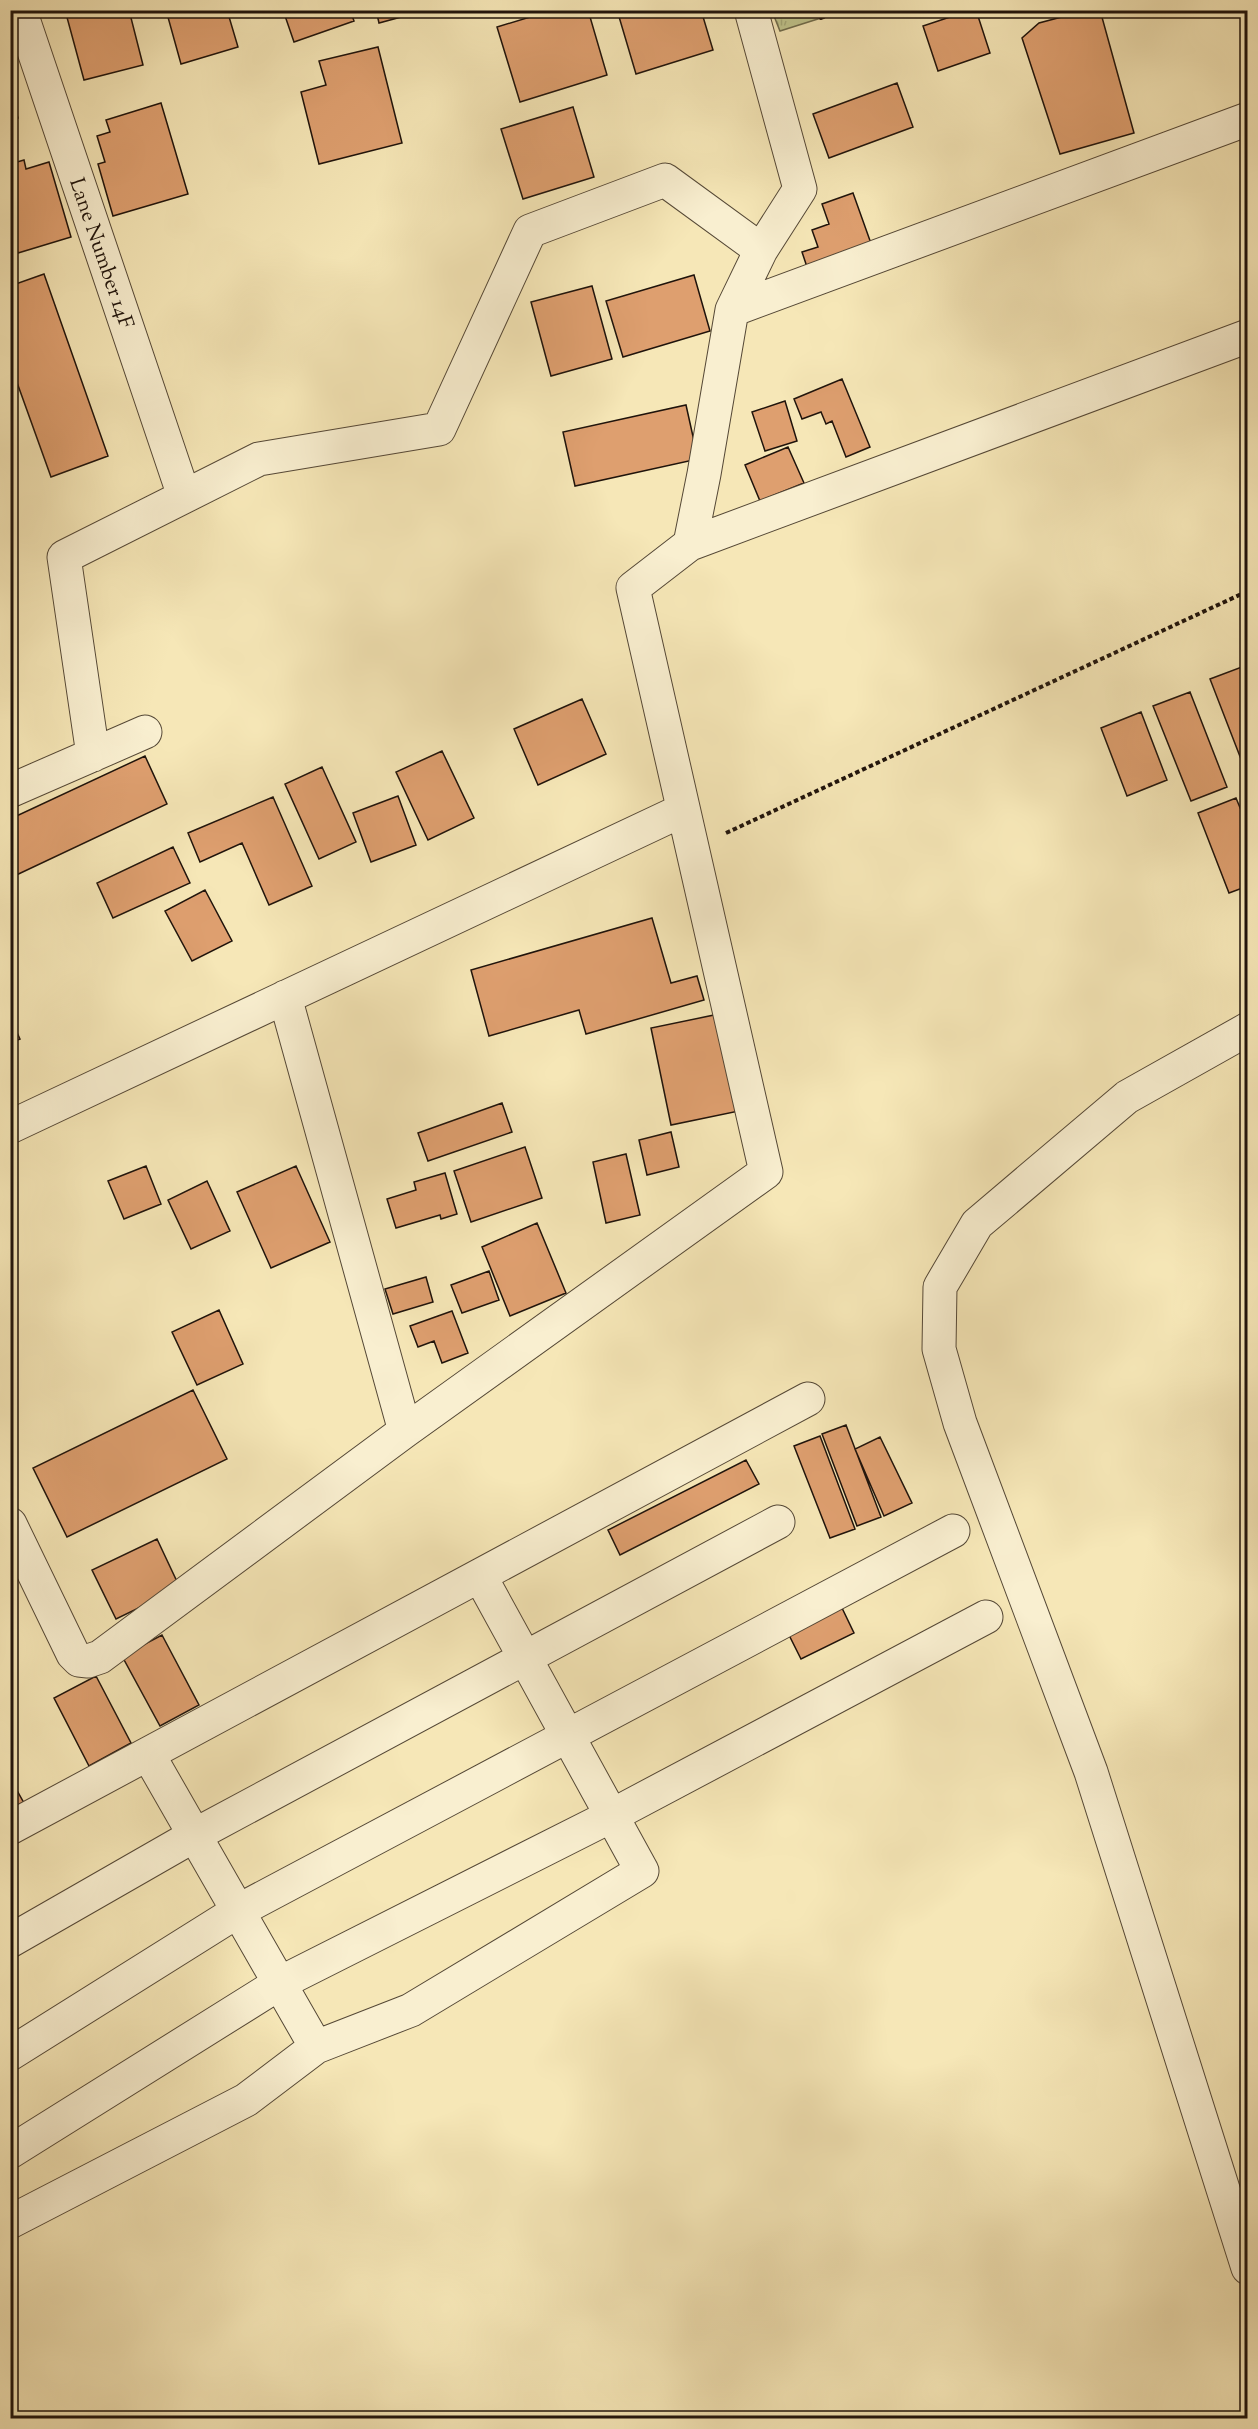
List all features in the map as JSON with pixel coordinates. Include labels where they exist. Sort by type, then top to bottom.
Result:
[{"type":"street","name":"Lane Number 14F","points":[[20,10],[184,496]]},
{"type":"street","points":[[690,544],[732,310],[761,250],[800,189],[751,10]]},
{"type":"street","points":[[732,310],[1248,119]]},
{"type":"street","points":[[93,755],[64,557],[259,459],[439,429],[530,231],[665,180],[761,250]]},
{"type":"street","points":[[10,1524],[74,1654],[79,1660],[100,1657],[405,1431],[766,1172],[633,588],[690,544],[1248,336]]},
{"type":"street","points":[[10,791],[145,732]]},
{"type":"street","points":[[10,1127],[683,810]]},
{"type":"street","points":[[285,997],[405,1431]]},
{"type":"street","points":[[1248,1029],[1127,1097],[977,1224],[940,1287],[939,1349],[960,1423],[1091,1772],[1248,2268]]},
{"type":"street","points":[[10,1828],[808,1399]]},
{"type":"street","points":[[10,1941],[195,1835],[778,1522]]},
{"type":"street","points":[[10,2054],[238,1911],[567,1734],[953,1532]]},
{"type":"street","points":[[10,2222],[246,2100],[316,2046],[411,2010],[642,1871],[480,1576]]},
{"type":"street","points":[[10,2152],[280,1983],[611,1815],[986,1617]]},
{"type":"street","points":[[148,1754],[316,2046]]},
{"type":"path","points":[[819,10],[821,18],[841,10]]},
{"type":"path","points":[[692,848],[1248,591]]},
{"type":"green space","points":[[772,11],[843,11],[780,31]]},
{"type":"building","points":[[65,10],[129,10],[143,65],[84,80]]},
{"type":"building","points":[[166,10],[227,10],[238,47],[181,64]]},
{"type":"building","points":[[283,10],[350,10],[354,21],[294,42]]},
{"type":"building","points":[[376,10],[427,10],[379,23]]},
{"type":"building","points":[[553,10],[588,10],[607,75],[520,102],[497,27]]},
{"type":"building","points":[[617,10],[701,10],[713,50],[636,74]]},
{"type":"building","points":[[976,10],[990,53],[938,71],[923,26]]},
{"type":"building","points":[[1088,10],[1100,10],[1134,133],[1060,154],[1022,38],[1039,23]]},
{"type":"building","points":[[378,47],[402,143],[319,164],[301,92],[326,85],[319,61]]},
{"type":"building","points":[[897,83],[913,127],[829,158],[813,114]]},
{"type":"building","points":[[10,90],[18,118],[10,120]]},
{"type":"building","points":[[161,103],[188,194],[113,216],[98,164],[105,162],[97,136],[110,132],[106,120]]},
{"type":"building","points":[[573,107],[594,177],[523,199],[501,129]]},
{"type":"building","points":[[24,160],[26,169],[49,162],[71,237],[18,253],[16,247],[10,249],[10,164]]},
{"type":"building","points":[[853,193],[873,249],[809,273],[802,252],[818,247],[812,230],[829,224],[822,204]]},
{"type":"building","points":[[44,274],[108,456],[51,477],[10,363],[10,286]]},
{"type":"building","points":[[694,275],[710,331],[623,357],[606,301]]},
{"type":"building","points":[[592,286],[612,359],[551,376],[531,302]]},
{"type":"building","points":[[842,379],[870,447],[846,457],[832,421],[826,424],[821,412],[802,419],[794,399]]},
{"type":"building","points":[[785,401],[797,441],[765,451],[752,412]]},
{"type":"building","points":[[686,405],[698,459],[575,486],[563,432]]},
{"type":"building","points":[[788,447],[804,483],[760,501],[745,465]]},
{"type":"building","points":[[1247,665],[1248,772],[1246,772],[1210,679]]},
{"type":"building","points":[[1190,692],[1227,787],[1191,801],[1153,706]]},
{"type":"building","points":[[582,699],[606,754],[538,785],[514,729]]},
{"type":"building","points":[[1141,712],[1167,780],[1127,796],[1101,728]]},
{"type":"building","points":[[442,751],[474,818],[428,840],[396,772]]},
{"type":"building","points":[[145,756],[167,804],[10,878],[10,819]]},
{"type":"building","points":[[322,767],[356,842],[319,859],[285,784]]},
{"type":"building","points":[[398,796],[416,845],[371,862],[353,813]]},
{"type":"building","points":[[273,797],[312,886],[269,905],[242,843],[200,862],[188,833]]},
{"type":"building","points":[[1236,798],[1248,827],[1248,886],[1229,893],[1198,813]]},
{"type":"building","points":[[173,847],[190,883],[113,918],[97,883]]},
{"type":"building","points":[[205,890],[232,941],[192,961],[165,911]]},
{"type":"building","points":[[652,918],[671,983],[697,976],[704,1000],[586,1034],[579,1010],[489,1036],[471,970]]},
{"type":"building","points":[[719,1014],[739,1111],[671,1125],[651,1028]]},
{"type":"building","points":[[10,1017],[20,1039],[10,1043]]},
{"type":"building","points":[[502,1103],[512,1132],[428,1161],[418,1133]]},
{"type":"building","points":[[671,1132],[679,1167],[647,1175],[639,1140]]},
{"type":"building","points":[[525,1147],[542,1198],[471,1222],[454,1171]]},
{"type":"building","points":[[626,1154],[640,1215],[606,1223],[593,1162]]},
{"type":"building","points":[[146,1166],[161,1204],[124,1219],[108,1181]]},
{"type":"building","points":[[296,1166],[330,1242],[271,1268],[237,1192]]},
{"type":"building","points":[[445,1173],[457,1214],[441,1219],[440,1215],[396,1228],[387,1199],[416,1190],[414,1182]]},
{"type":"building","points":[[207,1181],[230,1231],[191,1249],[168,1200]]},
{"type":"building","points":[[537,1223],[566,1293],[510,1316],[482,1247]]},
{"type":"building","points":[[10,1257],[16,1269],[10,1271]]},
{"type":"building","points":[[489,1271],[499,1300],[462,1313],[451,1285]]},
{"type":"building","points":[[426,1277],[433,1302],[393,1314],[385,1289]]},
{"type":"building","points":[[219,1310],[243,1364],[197,1385],[172,1332]]},
{"type":"building","points":[[452,1311],[468,1353],[442,1363],[434,1341],[418,1347],[410,1326]]},
{"type":"building","points":[[193,1390],[227,1459],[67,1537],[33,1468]]},
{"type":"building","points":[[846,1425],[881,1517],[857,1526],[822,1434]]},
{"type":"building","points":[[820,1436],[855,1529],[830,1538],[794,1446]]},
{"type":"building","points":[[880,1437],[912,1503],[884,1516],[855,1449]]},
{"type":"building","points":[[746,1460],[759,1484],[620,1555],[608,1530]]},
{"type":"building","points":[[157,1539],[180,1588],[116,1619],[92,1570]]},
{"type":"building","points":[[842,1608],[854,1633],[801,1659],[789,1635]]},
{"type":"building","points":[[162,1635],[199,1705],[160,1726],[122,1656]]},
{"type":"building","points":[[96,1676],[131,1743],[89,1766],[54,1698]]},
{"type":"building","points":[[10,1778],[29,1812],[10,1822]]}]
